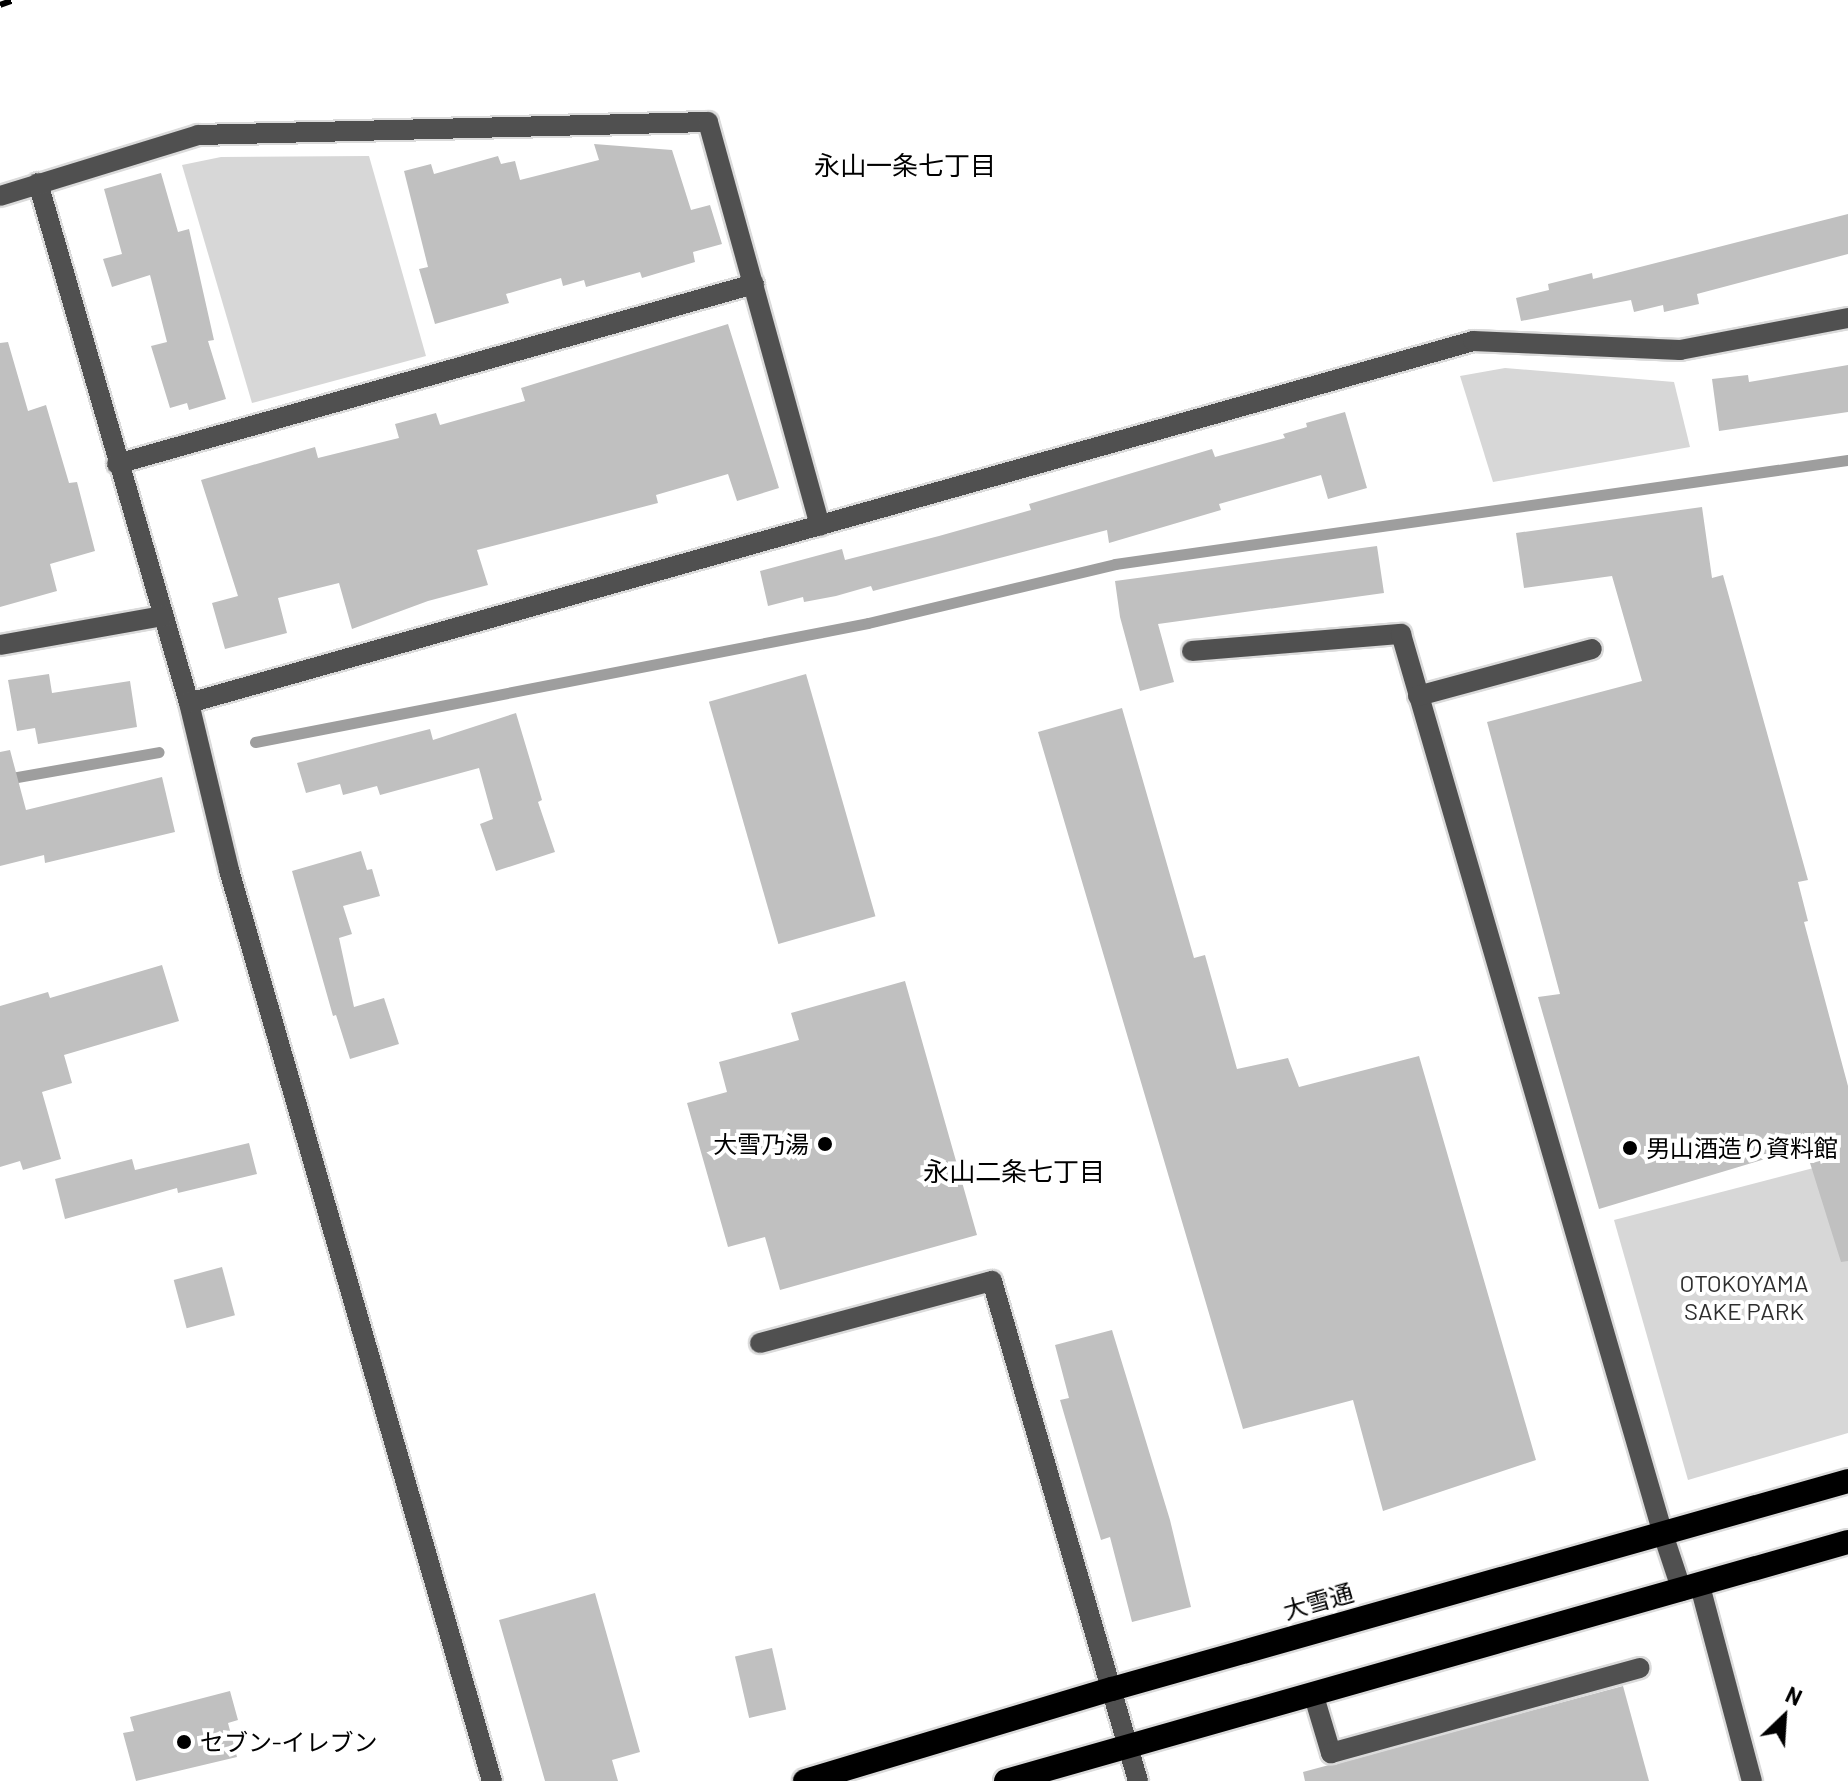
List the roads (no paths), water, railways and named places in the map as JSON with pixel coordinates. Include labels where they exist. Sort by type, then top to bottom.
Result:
[{"type":"highway","name":"大雪通","points":[[805,1781],[1112,1689],[1848,1481]]},
{"type":"highway","points":[[1006,1781],[1848,1542]]},
{"type":"street","points":[[0,196],[198,135],[708,122],[820,526]]},
{"type":"street","points":[[38,183],[117,464],[189,703],[229,870],[492,1781]]},
{"type":"street","points":[[117,464],[754,284]]},
{"type":"street","points":[[189,703],[1473,341],[1680,350],[1848,318]]},
{"type":"street","points":[[0,645],[163,616]]},
{"type":"street","points":[[1192,651],[1401,634],[1663,1534],[1691,1588],[1752,1781]]},
{"type":"street","points":[[1418,696],[1592,649]]},
{"type":"street","points":[[760,1343],[992,1281],[1138,1781]]},
{"type":"street","points":[[1313,1693],[1331,1753],[1640,1668]]},
{"type":"waterway","points":[[255,742],[868,623],[1115,564],[1848,460]]},
{"type":"waterway","points":[[0,780],[159,752]]},
{"type":"railway","points":[[0,5],[14,0]]},
{"type":"place","name":"大雪乃湯","points":[[825,1144]]},
{"type":"place","name":"男山酒造り資料館","points":[[1630,1148]]},
{"type":"place","name":"セブン-イレブン","points":[[184,1742]]},
{"type":"district","name":"永山一条七丁目","points":[[905,165]]},
{"type":"district","name":"永山二条七丁目","points":[[1014,1171]]},
{"type":"park label","name":"OTOKOYAMA SAKE PARK","points":[[1744,1297]]}]
